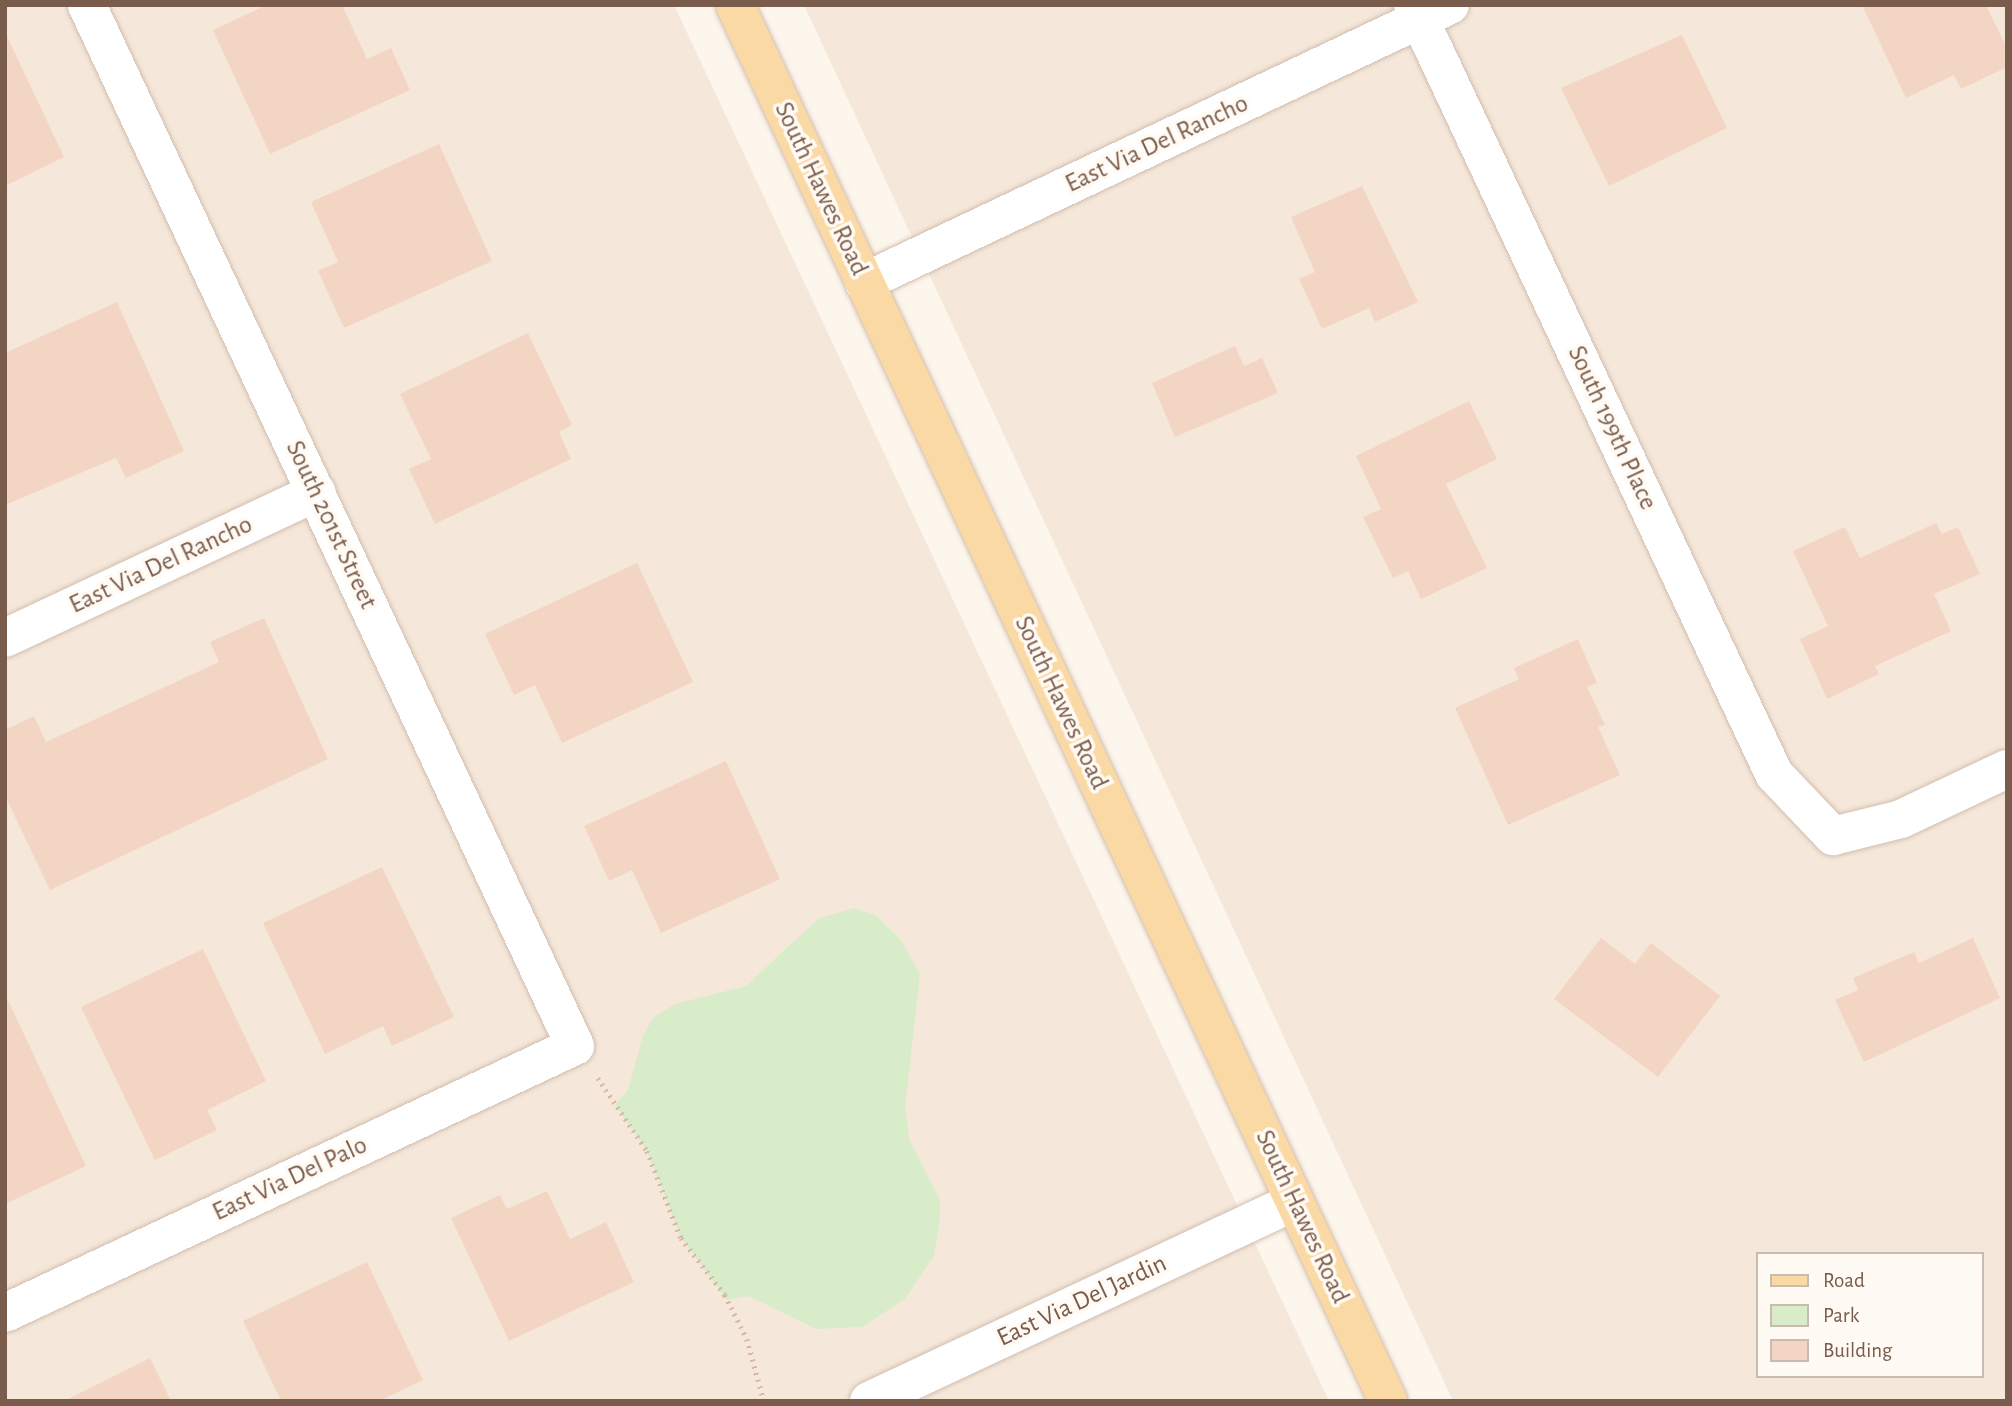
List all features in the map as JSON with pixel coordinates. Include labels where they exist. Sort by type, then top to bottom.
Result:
[{"type":"main road","name":"South Hawes Road","points":[[735,5],[1388,1401]]},
{"type":"street","name":"South 201st Street","points":[[87,5],[575,1046]]},
{"type":"street","name":"East Via Del Rancho","points":[[864,282],[1428,10]]},
{"type":"street","name":"South 199th Place","points":[[1428,10],[1774,774],[1833,836],[1901,819],[2007,769]]},
{"type":"street","name":"East Via Del Rancho","points":[[5,638],[316,492]]},
{"type":"street","name":"East Via Del Palo","points":[[5,1313],[575,1046]]},
{"type":"street","name":"East Via Del Jardin","points":[[869,1401],[1294,1202]]},
{"type":"path","points":[[575,1046],[646,1151],[681,1238],[725,1295],[747,1339],[764,1401]]},
{"type":"shaded area","points":[[5,5],[674,5],[1329,1401],[5,1401]]},
{"type":"shaded area","points":[[804,5],[2007,5],[2007,1401],[1453,1401]]},
{"type":"green space","points":[[854,908],[875,915],[901,940],[920,974],[905,1108],[910,1141],[940,1200],[940,1217],[934,1256],[905,1299],[862,1327],[816,1329],[749,1296],[727,1300],[681,1238],[647,1151],[615,1105],[628,1090],[643,1035],[654,1017],[675,1004],[746,986],[819,918]]},
{"type":"building","points":[[267,5],[342,5],[367,59],[391,48],[410,90],[270,154],[213,30]]},
{"type":"building","points":[[1862,5],[1986,5],[2007,48],[2007,67],[1961,89],[1954,75],[1906,98]]},
{"type":"building","points":[[5,32],[64,157],[5,186]]},
{"type":"building","points":[[1682,35],[1727,128],[1609,186],[1561,88]]},
{"type":"building","points":[[439,144],[492,261],[344,328],[318,271],[338,262],[311,202]]},
{"type":"building","points":[[1362,186],[1418,302],[1375,322],[1369,308],[1322,329],[1299,279],[1315,272],[1291,217]]},
{"type":"building","points":[[117,302],[184,451],[126,478],[116,458],[5,505],[5,353]]},
{"type":"building","points":[[528,333],[572,425],[559,432],[571,459],[435,524],[409,469],[431,459],[400,394]]},
{"type":"building","points":[[1235,346],[1244,366],[1262,358],[1278,393],[1175,437],[1152,383]]},
{"type":"building","points":[[1469,401],[1497,459],[1446,484],[1487,568],[1421,599],[1408,571],[1393,578],[1363,517],[1381,509],[1356,456]]},
{"type":"building","points":[[1936,523],[1942,534],[1958,527],[1980,574],[1934,594],[1951,631],[1875,666],[1879,674],[1827,699],[1800,639],[1828,626],[1793,551],[1845,527],[1860,558]]},
{"type":"building","points":[[637,563],[693,682],[562,743],[535,685],[514,695],[485,634]]},
{"type":"building","points":[[264,618],[328,759],[50,890],[5,796],[5,730],[34,716],[46,742],[219,662],[210,642]]},
{"type":"building","points":[[1578,639],[1597,683],[1587,687],[1605,725],[1598,727],[1620,775],[1508,825],[1455,708],[1519,679],[1514,668]]},
{"type":"building","points":[[726,761],[780,879],[661,933],[632,870],[609,881],[584,826]]},
{"type":"building","points":[[382,867],[454,1017],[392,1046],[383,1026],[325,1054],[263,923]]},
{"type":"building","points":[[1601,938],[1635,964],[1651,943],[1720,996],[1658,1077],[1554,999]]},
{"type":"building","points":[[1973,938],[2000,998],[1864,1062],[1835,1000],[1858,990],[1853,978],[1914,952],[1919,963]]},
{"type":"building","points":[[203,949],[266,1081],[207,1110],[217,1130],[155,1160],[81,1007]]},
{"type":"building","points":[[5,994],[86,1166],[5,1204]]},
{"type":"building","points":[[547,1191],[570,1239],[606,1222],[634,1282],[509,1341],[451,1218],[500,1195],[507,1209]]},
{"type":"building","points":[[367,1262],[423,1380],[379,1401],[281,1401],[243,1321]]},
{"type":"building","points":[[150,1358],[171,1401],[64,1401]]}]
